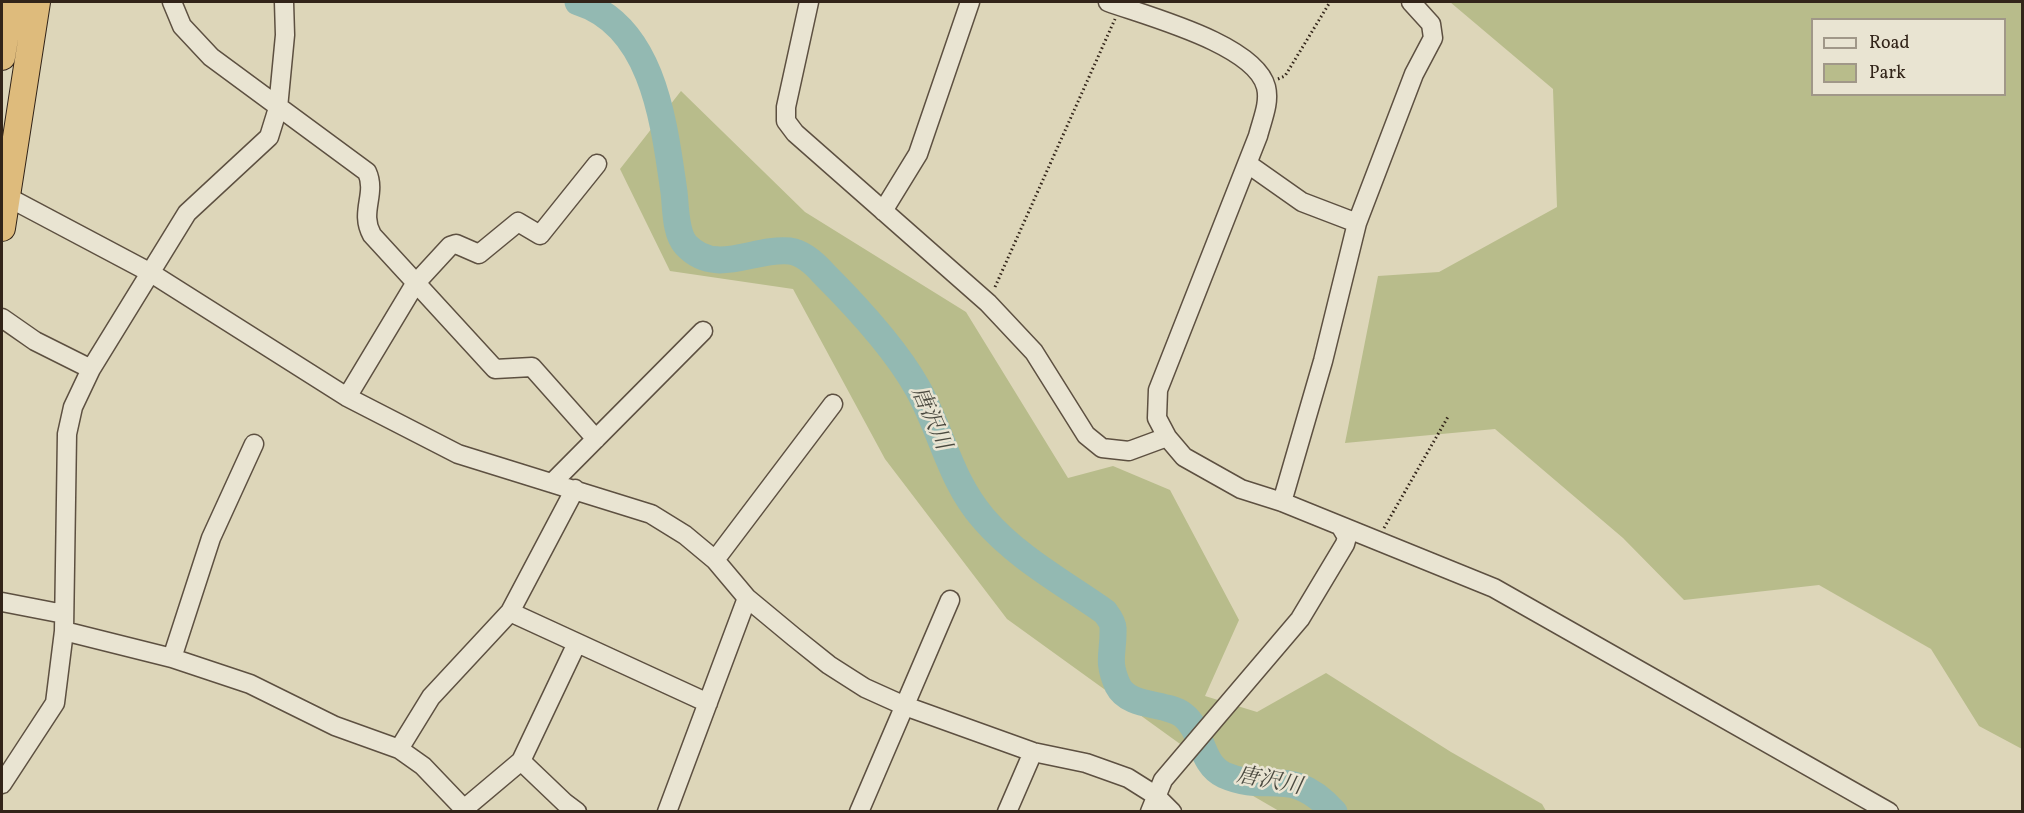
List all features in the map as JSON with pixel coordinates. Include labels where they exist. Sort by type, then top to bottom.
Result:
[{"type":"highway","points":[[2,57],[11,2]]},
{"type":"highway","points":[[2,228],[4,196],[37,2]]},
{"type":"street","points":[[172,2],[182,26],[192,39],[278,108],[367,172],[372,182],[365,223],[414,284],[495,369],[532,368],[596,439]]},
{"type":"street","points":[[2,784],[55,703],[64,622],[67,434],[73,407],[91,369],[188,213],[269,137],[278,108],[285,35],[284,2]]},
{"type":"street","points":[[809,2],[786,107],[786,121],[795,133],[988,303],[1034,352],[1086,435],[1102,448],[1129,451],[1167,437]]},
{"type":"street","points":[[883,211],[918,154],[970,2]]},
{"type":"street","points":[[1282,502],[1323,361],[1357,223],[1414,74],[1433,38],[1431,24],[1411,2]]},
{"type":"street","points":[[1114,4],[1226,45],[1247,61],[1265,84],[1267,100],[1248,164],[1158,390],[1157,418],[1167,437],[1184,457],[1241,489],[1282,502],[1494,588],[1889,812]]},
{"type":"street","points":[[347,397],[414,284],[450,246],[456,244],[479,254],[518,222],[540,235],[597,164]]},
{"type":"street","points":[[1248,164],[1302,202],[1357,223]]},
{"type":"street","points":[[4,196],[151,273],[347,397],[458,454],[651,514],[685,535],[715,560],[747,598],[829,665],[865,688],[905,706],[1033,752],[1096,766],[1128,778],[1153,803],[1172,812]]},
{"type":"street","points":[[2,318],[34,342],[91,369]]},
{"type":"street","points":[[552,483],[703,331]]},
{"type":"street","points":[[715,560],[833,404]]},
{"type":"street","points":[[172,658],[211,538],[254,444]]},
{"type":"street","points":[[399,749],[432,697],[510,612],[575,489]]},
{"type":"street","points":[[1153,803],[1163,780],[1299,619],[1345,544],[1347,537],[1341,526]]},
{"type":"street","points":[[668,811],[747,598]]},
{"type":"street","points":[[859,812],[950,600]]},
{"type":"street","points":[[2,602],[250,684],[335,726],[399,749],[423,766],[466,810],[522,761],[577,643]]},
{"type":"street","points":[[510,612],[708,703]]},
{"type":"street","points":[[1007,812],[1033,752]]},
{"type":"street","points":[[522,761],[568,809]]},
{"type":"path","points":[[1265,84],[1285,76],[1330,2]]},
{"type":"path","points":[[988,303],[1114,4]]},
{"type":"path","points":[[1377,540],[1449,415]]},
{"type":"green space","points":[[1450,2],[2022,2],[2022,749],[1979,726],[1931,649],[1819,585],[1684,600],[1623,538],[1495,429],[1345,443],[1378,276],[1439,272],[1557,207],[1553,89]]},
{"type":"green space","points":[[681,91],[805,212],[966,312],[1068,478],[1113,466],[1170,490],[1239,620],[1205,696],[1257,712],[1326,673],[1451,752],[1542,804],[1546,811],[1279,811],[1248,793],[1007,619],[885,459],[793,289],[670,271],[620,169]]},
{"type":"waterway","name":"唐沢川","points":[[578,2],[604,14],[624,32],[651,80],[665,137],[678,227],[686,245],[710,259],[723,260],[776,251],[790,251],[804,256],[848,299],[899,359],[926,405],[962,488],[983,518],[1025,557],[1105,612],[1113,628],[1112,669],[1123,693],[1130,698],[1183,715],[1190,721],[1210,763],[1224,775],[1254,782],[1292,784],[1318,797],[1334,812]]}]
